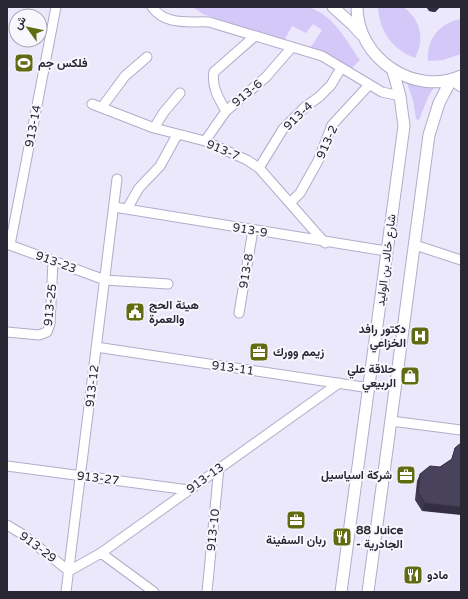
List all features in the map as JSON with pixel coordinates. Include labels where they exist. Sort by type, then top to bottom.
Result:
[{"type":"main road","points":[[333,7],[353,25],[376,56],[393,71],[421,82],[456,78]]},
{"type":"main road","points":[[357,7],[357,16],[363,37]]},
{"type":"main road","name":"شارع خالد بن الوليد","points":[[341,592],[370,388],[386,251],[404,126],[400,96],[393,71]]},
{"type":"main road","points":[[368,592],[429,135],[439,103],[456,78]]},
{"type":"street","name":"913-14","points":[[9,244],[56,7]]},
{"type":"street","points":[[152,7],[156,12],[167,19],[186,23],[209,22],[322,56],[368,85],[382,92],[400,96]]},
{"type":"street","points":[[226,111],[216,94],[212,79],[214,72],[255,36]]},
{"type":"street","name":"913-6","points":[[205,141],[226,111],[266,78],[292,47]]},
{"type":"street","points":[[102,107],[125,76],[146,57]]},
{"type":"street","name":"913-4","points":[[259,168],[283,129],[331,85],[341,68]]},
{"type":"street","points":[[456,78],[461,87]]},
{"type":"street","name":"913-2","points":[[290,203],[300,193],[318,161],[332,125],[368,85]]},
{"type":"street","points":[[154,128],[164,112],[180,92]]},
{"type":"street","name":"913-7","points":[[92,104],[154,128],[205,141],[247,160],[259,168],[325,242]]},
{"type":"street","points":[[127,209],[139,188],[160,166],[177,135]]},
{"type":"street","name":"913-12","points":[[66,592],[117,179]]},
{"type":"street","name":"913-9","points":[[114,207],[386,251]]},
{"type":"street","name":"913-8","points":[[239,313],[254,230]]},
{"type":"street","name":"913-23","points":[[9,244],[105,280],[168,284]]},
{"type":"street","points":[[415,245],[461,260]]},
{"type":"street","name":"913-25","points":[[7,332],[39,335],[47,332],[50,324],[53,260]]},
{"type":"street","name":"913-11","points":[[96,348],[370,388]]},
{"type":"street","name":"913-13","points":[[68,571],[101,553],[219,467],[340,383]]},
{"type":"street","points":[[391,421],[461,430]]},
{"type":"street","name":"913-27","points":[[7,466],[189,490]]},
{"type":"street","name":"913-10","points":[[207,592],[219,467]]},
{"type":"street","name":"913-29","points":[[7,525],[22,534],[68,571]]},
{"type":"street","points":[[101,553],[154,592]]},
{"type":"shaded area","points":[[193,7],[308,7],[325,16],[332,22],[344,36],[360,60],[351,69],[310,48],[322,30],[313,24],[306,33],[292,26],[284,41],[203,14]]},
{"type":"shaded area","points":[[378,7],[403,7],[414,18],[420,30],[420,44],[415,58],[394,45],[384,32]]},
{"type":"shaded area","points":[[461,19],[461,54],[443,60],[428,61],[429,46],[436,33],[447,24]]},
{"type":"shaded area","points":[[407,83],[436,85],[429,95],[419,120],[416,119],[413,100]]},
{"type":"building","points":[[461,443],[461,507],[425,503],[418,492],[420,474],[430,466],[440,467],[452,459],[455,448]]},
{"type":"place","name":"فلكس جم","points":[[24,63]]},
{"type":"place","name":"هيئة الحج والعمرة","points":[[135,312]]},
{"type":"place","name":"دكتور رافد الخزاعي","points":[[420,336]]},
{"type":"place","name":"زيمم وورك","points":[[259,352]]},
{"type":"place","name":"حلاقة علي الربيعي","points":[[410,376]]},
{"type":"place","name":"شركة اسياسيل","points":[[406,475]]},
{"type":"place","name":"ربان السفينة","points":[[296,520]]},
{"type":"place","name":"88 Juice - الجادرية","points":[[342,537]]},
{"type":"place","name":"مادو","points":[[413,575]]}]
